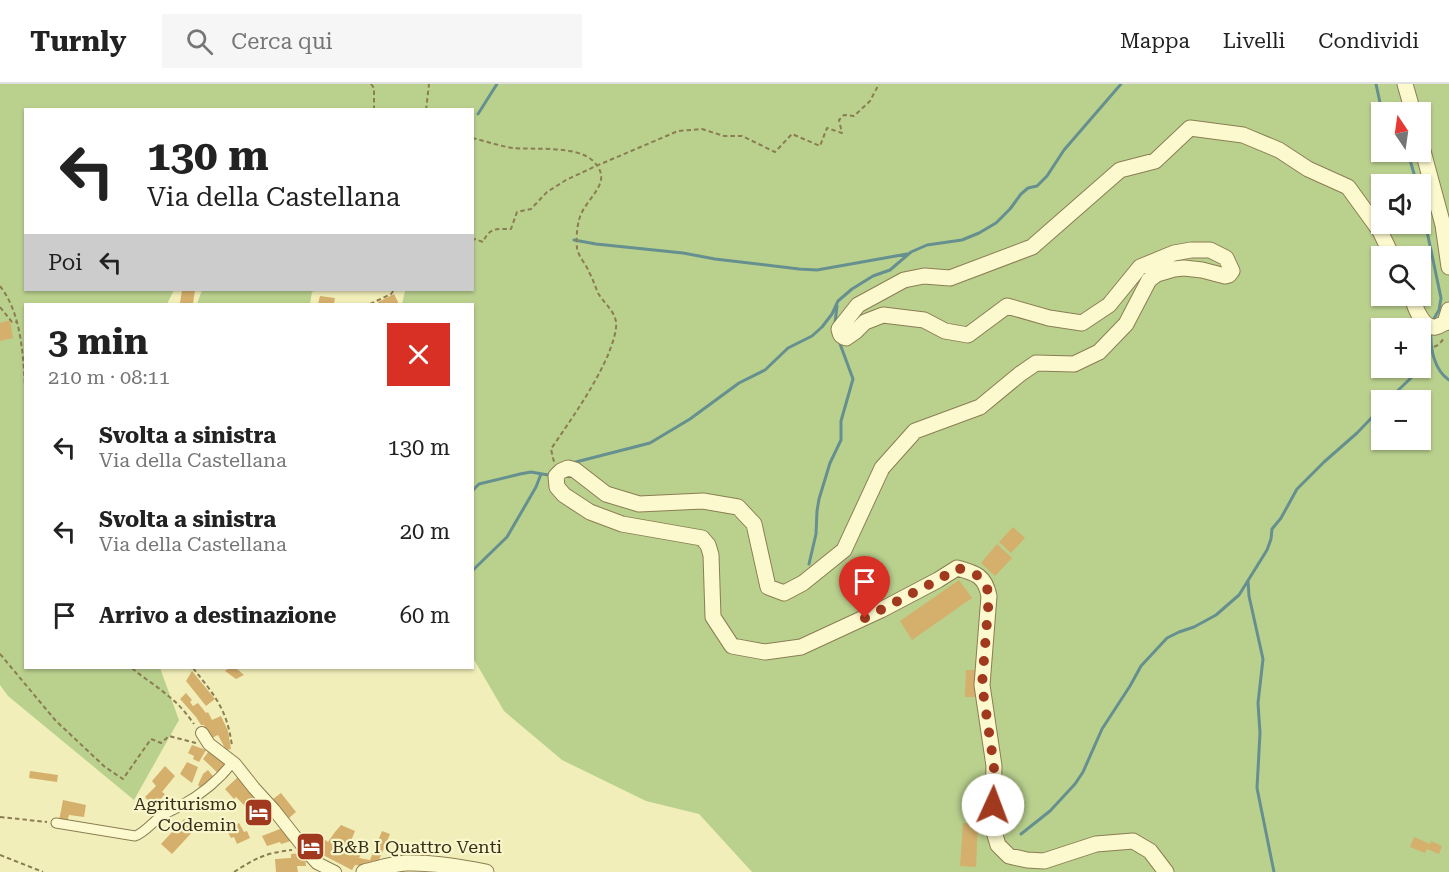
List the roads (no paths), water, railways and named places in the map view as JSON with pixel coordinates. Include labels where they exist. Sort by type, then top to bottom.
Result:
[{"type":"street","points":[[1406,84],[1410,102]]},
{"type":"street","points":[[1166,872],[1150,851],[1133,840],[1096,844],[1044,861],[1009,856],[998,845],[993,825],[994,766],[982,685],[989,596],[987,586],[980,576],[957,568],[881,610],[801,647],[765,652],[732,646],[714,617],[711,555],[708,545],[702,538],[622,524],[590,512],[564,495],[557,487],[556,476],[568,468],[575,470],[606,494],[639,504],[703,501],[738,507],[754,524],[768,587],[784,593],[803,583],[844,550],[882,468],[915,431],[980,407],[1036,363],[1074,364],[1099,352],[1126,324],[1149,280],[1156,274],[1184,268],[1225,276],[1232,271],[1226,258],[1209,250],[1174,253],[1140,267],[1109,305],[1082,323],[1048,318],[1007,306],[968,335],[945,331],[924,320],[883,315],[865,322],[846,338],[843,337],[838,329],[858,305],[904,280],[924,276],[950,278],[1032,248],[1120,170],[1155,161],[1190,128],[1244,135],[1279,150],[1308,169],[1348,187],[1380,231],[1387,246]]},
{"type":"street","points":[[1426,162],[1443,225],[1449,267]]},
{"type":"street","points":[[1415,306],[1423,321],[1428,326],[1436,327],[1445,322],[1449,310]]},
{"type":"street","points":[[202,733],[213,748],[234,763],[317,863],[335,872]]},
{"type":"street","points":[[56,824],[140,835],[164,814],[210,787],[234,763]]},
{"type":"street","points":[[364,872],[403,863],[419,863],[486,872]]},
{"type":"waterway","points":[[478,114],[497,84]]},
{"type":"waterway","points":[[572,463],[650,443],[690,419],[739,383],[765,370],[788,348],[812,336],[832,314],[838,301],[852,289],[873,276],[890,270],[911,252],[927,245],[962,240],[996,223],[1021,194],[1028,188],[1037,186],[1047,176],[1064,150],[1121,84]]},
{"type":"waterway","points":[[1376,84],[1380,102]]},
{"type":"waterway","points":[[1411,162],[1414,174]]},
{"type":"waterway","points":[[1428,234],[1441,298],[1439,310],[1432,322]]},
{"type":"waterway","points":[[574,240],[817,270],[907,254]]},
{"type":"waterway","points":[[835,323],[837,306]]},
{"type":"waterway","points":[[809,564],[816,534],[819,499],[830,463],[841,440],[841,421],[853,379],[839,341]]},
{"type":"waterway","points":[[1431,344],[1436,365],[1449,380]]},
{"type":"waterway","points":[[1398,390],[1411,378]]},
{"type":"waterway","points":[[1021,834],[1050,811],[1075,784],[1083,772],[1102,729],[1141,666],[1167,638],[1216,615],[1239,595],[1267,550],[1272,529],[1281,518],[1297,489],[1371,418]]},
{"type":"waterway","points":[[474,489],[479,484],[520,474],[531,472],[550,474]]},
{"type":"waterway","points":[[474,569],[507,537],[541,474]]},
{"type":"waterway","points":[[1248,581],[1249,596],[1263,659],[1258,703],[1260,733],[1257,788],[1274,872]]},
{"type":"place","name":"Agriturismo Codemin","points":[[258,813]]},
{"type":"place","name":"B&B I Quattro Venti","points":[[311,846]]}]
